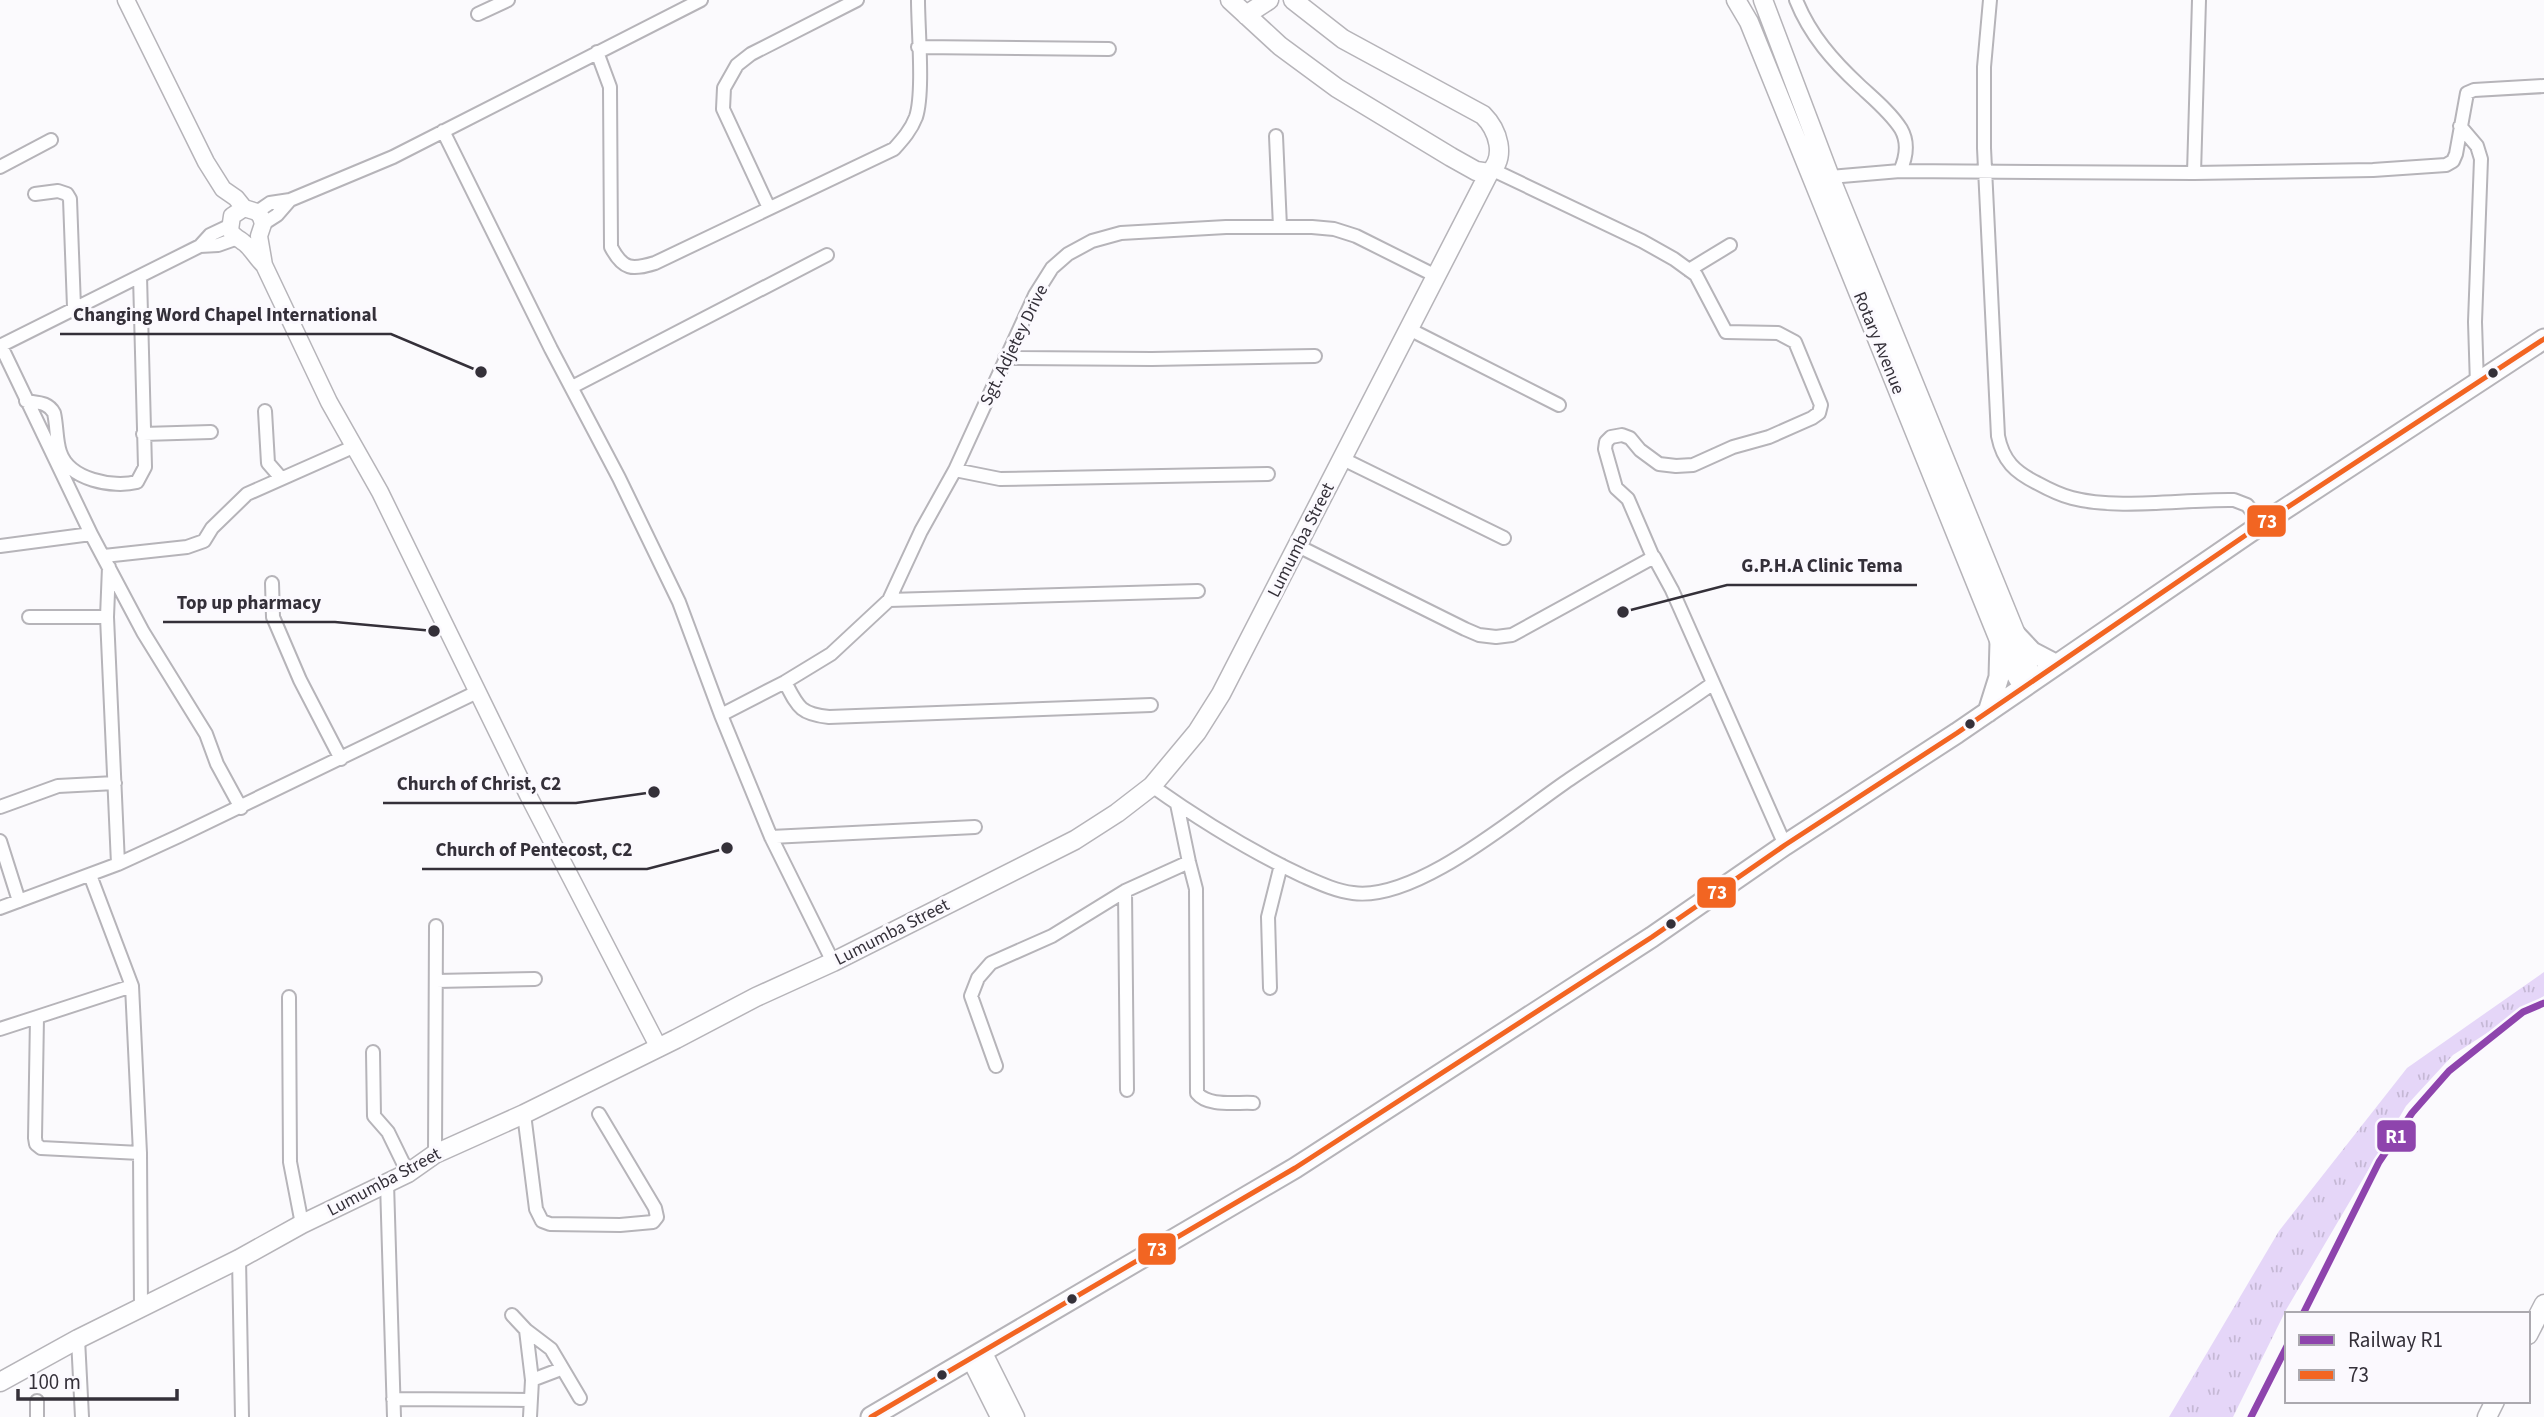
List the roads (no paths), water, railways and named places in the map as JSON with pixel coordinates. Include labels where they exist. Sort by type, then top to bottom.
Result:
[{"type":"main road","points":[[1230,0],[1280,46],[1336,88],[1476,171],[1491,172],[1499,156],[1499,144],[1491,124],[1483,115],[1343,39],[1293,0]]},
{"type":"main road","points":[[1246,15],[1269,0]]},
{"type":"main road","points":[[1311,0],[1318,19]]},
{"type":"main road","name":"Rotary Avenue","points":[[1736,0],[1749,22],[1858,291],[2027,683]]},
{"type":"main road","name":"Rotary Avenue","points":[[1763,0],[1830,177],[1875,285],[2008,638]]},
{"type":"main road","name":"Lumumba Street","points":[[0,1382],[302,1224],[408,1173],[435,1154],[659,1048],[756,997],[833,962],[1075,840],[1152,786],[1191,741],[1221,694],[1491,172]]},
{"type":"main road","points":[[1858,291],[1875,285]]},
{"type":"main road","points":[[870,1417],[1295,1168],[1652,937],[1785,845],[1987,713],[2262,524],[2544,340]]},
{"type":"main road","points":[[1987,713],[2008,638],[2055,664]]},
{"type":"main road","points":[[2530,1331],[2544,1304]]},
{"type":"street","points":[[126,0],[206,162],[223,190],[225,203],[245,225],[561,859],[659,1048]]},
{"type":"street","points":[[478,14],[508,0]]},
{"type":"street","points":[[241,808],[217,764],[206,734],[144,632],[91,534],[0,346],[200,246],[218,245],[245,225],[277,215],[290,200],[363,171],[597,52],[676,6],[701,0]]},
{"type":"street","points":[[769,208],[723,109],[724,88],[737,65],[751,54],[857,0]]},
{"type":"street","points":[[597,52],[610,88],[611,247],[618,260],[626,266],[637,268],[655,263],[894,149],[908,134],[916,116],[919,94],[918,0]]},
{"type":"street","points":[[1796,0],[1809,29],[1823,47],[1901,129],[1906,149],[1900,171]]},
{"type":"street","points":[[1990,0],[1984,67],[1985,173],[2001,452],[2011,466],[2035,482],[2072,499],[2101,503],[2234,500],[2247,505],[2262,524]]},
{"type":"street","points":[[2194,173],[2199,0]]},
{"type":"street","points":[[918,47],[1110,49]]},
{"type":"street","points":[[1830,177],[1900,171],[2194,173],[2373,170],[2446,165],[2453,161],[2456,154],[2467,93],[2474,90],[2544,86]]},
{"type":"street","points":[[2460,126],[2477,146],[2481,159],[2476,322],[2477,385]]},
{"type":"street","points":[[443,131],[679,602],[720,715],[771,837],[833,962]]},
{"type":"street","points":[[1276,136],[1280,227]]},
{"type":"street","points":[[0,167],[51,140]]},
{"type":"street","points":[[1491,172],[1642,241],[1689,270],[1696,275],[1705,289],[1726,332],[1779,333],[1795,342],[1821,405],[1819,413],[1812,418],[1693,465],[1659,464],[1640,450],[1630,438],[1622,435],[1611,436],[1605,449],[1616,488],[1628,499],[1653,557],[1672,590],[1785,845]]},
{"type":"street","points":[[35,194],[58,191],[67,194],[70,199],[74,307]]},
{"type":"street","name":"Sgt. Adjetey Drive","points":[[720,715],[785,682],[831,654],[890,600],[921,531],[955,470],[1035,296],[1052,268],[1068,254],[1092,241],[1121,233],[1312,227],[1345,232],[1436,276]]},
{"type":"street","points":[[1689,270],[1730,245]]},
{"type":"street","points":[[572,387],[827,255]]},
{"type":"street","points":[[26,401],[51,407],[62,457],[85,477],[96,483],[137,482],[145,467],[140,276]]},
{"type":"street","points":[[1409,329],[1559,404]]},
{"type":"street","points":[[1005,358],[1315,356]]},
{"type":"street","points":[[265,411],[268,463],[281,478]]},
{"type":"street","points":[[144,434],[211,432]]},
{"type":"street","points":[[107,561],[187,547],[204,541],[212,528],[247,494],[354,447]]},
{"type":"street","points":[[1343,459],[1504,538]]},
{"type":"street","points":[[955,470],[1000,479],[1268,474]]},
{"type":"street","points":[[0,546],[91,534]]},
{"type":"street","points":[[1298,546],[1465,629],[1496,638],[1512,635],[1653,557]]},
{"type":"street","points":[[107,561],[118,864]]},
{"type":"street","points":[[272,583],[273,617],[300,680],[341,759]]},
{"type":"street","points":[[890,600],[1198,591]]},
{"type":"street","points":[[29,617],[107,617]]},
{"type":"street","points":[[785,682],[798,708],[812,715],[829,717],[1151,705]]},
{"type":"street","points":[[1152,786],[1177,804],[1281,865],[1332,888],[1353,894],[1375,894],[1410,883],[1444,867],[1572,777],[1652,727],[1712,684]]},
{"type":"street","points":[[0,908],[118,864],[241,808],[411,722],[477,692]]},
{"type":"street","points":[[0,807],[58,786],[115,783]]},
{"type":"street","points":[[1177,804],[1196,889],[1197,1093],[1201,1098],[1210,1101],[1253,1102]]},
{"type":"street","points":[[771,837],[975,827]]},
{"type":"street","points":[[0,841],[19,901]]},
{"type":"street","points":[[996,1066],[971,996],[978,978],[991,963],[1052,936],[1125,891],[1189,862]]},
{"type":"street","points":[[1270,988],[1268,917],[1281,865]]},
{"type":"street","points":[[90,875],[132,986],[140,1153],[141,1308]]},
{"type":"street","points":[[1125,891],[1127,1090]]},
{"type":"street","points":[[435,1154],[436,926]]},
{"type":"street","points":[[436,981],[534,979]]},
{"type":"street","points":[[0,1029],[132,986]]},
{"type":"street","points":[[289,997],[290,1162],[302,1224]]},
{"type":"street","points":[[37,1017],[35,1138],[38,1147],[140,1153]]},
{"type":"street","points":[[373,1052],[374,1116],[388,1132],[408,1173]]},
{"type":"street","points":[[524,1114],[536,1209],[542,1221],[550,1224],[621,1225],[653,1222],[657,1217],[655,1208],[599,1114]]},
{"type":"street","points":[[387,1182],[394,1417]]},
{"type":"street","points":[[239,1259],[242,1417]]},
{"type":"street","points":[[512,1315],[551,1349],[580,1398]]},
{"type":"street","points":[[526,1329],[531,1380],[530,1417]]},
{"type":"street","points":[[78,1339],[82,1417]]},
{"type":"street","points":[[977,1355],[999,1417]]},
{"type":"street","points":[[977,1355],[1016,1417]]},
{"type":"street","points":[[531,1380],[561,1369]]},
{"type":"street","points":[[393,1399],[530,1399]]},
{"type":"street","points":[[37,1401],[37,1417]]},
{"type":"rail line","name":"R1","points":[[2304,1312],[2379,1162],[2412,1113],[2449,1071],[2523,1012],[2544,1003]]},
{"type":"rail line","name":"R1","points":[[2251,1417],[2285,1350]]},
{"type":"place","name":"Changing Word Chapel International","points":[[481,372]]},
{"type":"place","name":"G.P.H.A Clinic Tema","points":[[1623,612]]},
{"type":"place","name":"Top up pharmacy","points":[[434,631]]},
{"type":"place","name":"Church of Christ, C2","points":[[654,792]]},
{"type":"place","name":"Church of Pentecost, C2","points":[[727,848]]}]
